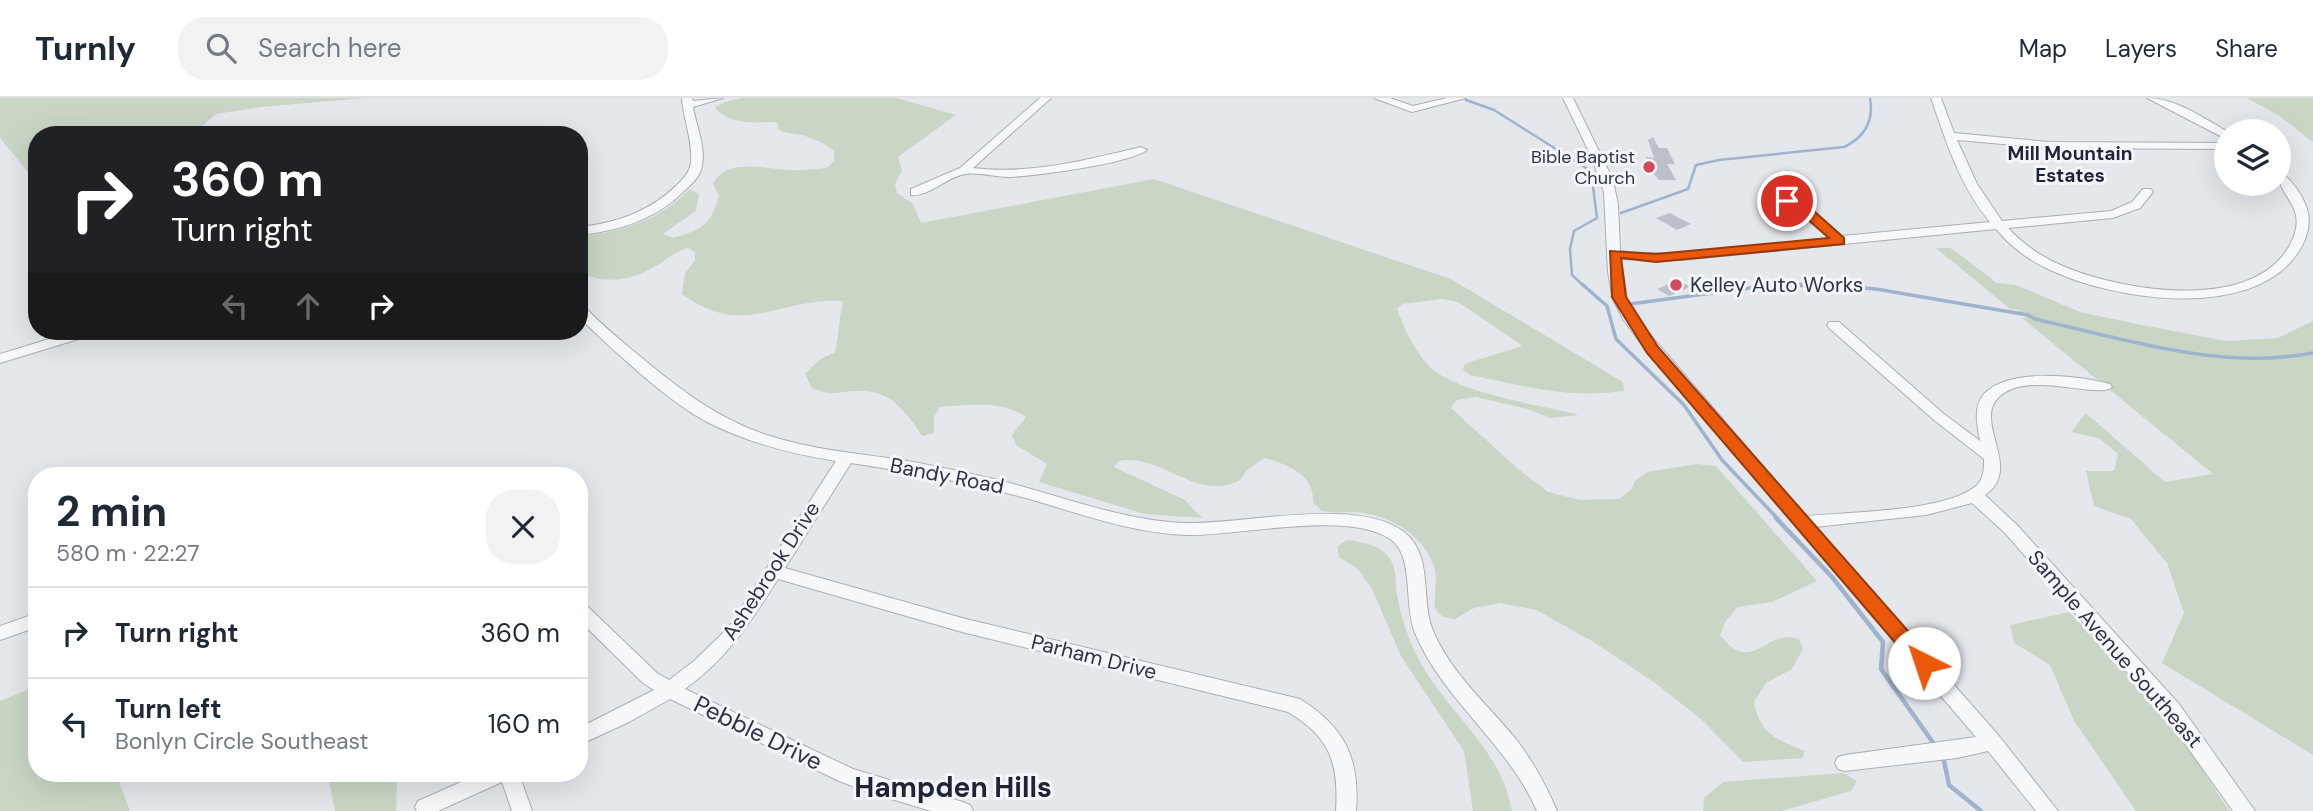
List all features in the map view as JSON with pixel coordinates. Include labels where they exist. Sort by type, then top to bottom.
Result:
[{"type":"street","points":[[588,230],[616,226],[640,217],[669,199],[690,180],[697,164],[687,102],[718,98]]},
{"type":"street","points":[[915,192],[964,170],[1046,98]]},
{"type":"street","points":[[1379,98],[1412,109],[1439,100],[1461,98]]},
{"type":"street","points":[[1568,98],[1609,187],[1619,297],[1633,323],[1652,349],[1992,742],[2048,811]]},
{"type":"street","points":[[1936,98],[1971,187],[1999,225],[2035,257],[2060,270],[2091,281],[2168,292],[2231,290],[2250,285],[2272,274],[2285,261],[2303,233],[2303,209],[2291,190]]},
{"type":"street","points":[[2152,98],[2214,128]]},
{"type":"street","points":[[1950,136],[2049,145],[2214,146]]},
{"type":"street","points":[[964,170],[999,174],[1024,173],[1142,150]]},
{"type":"street","points":[[1614,254],[1656,258],[2113,214],[2136,205],[2147,192]]},
{"type":"street","points":[[1779,197],[1811,215],[1840,241]]},
{"type":"street","name":"Bandy Road","points":[[588,317],[674,392],[710,416],[779,445],[845,460],[961,477],[1114,519],[1161,528],[1226,528],[1356,520],[1384,528],[1410,550],[1417,572],[1416,604],[1426,637],[1460,691],[1530,774],[1547,811]]},
{"type":"street","points":[[1834,325],[1939,417],[1990,456]]},
{"type":"street","points":[[0,359],[61,340]]},
{"type":"street","points":[[1802,522],[1949,505],[1975,496],[1985,488],[1991,477],[1993,467],[1984,411],[1987,402],[1999,390],[2039,380],[2070,381],[2105,387]]},
{"type":"street","name":"Ashebrook Drive","points":[[588,733],[637,710],[670,690],[719,651],[845,460]]},
{"type":"street","name":"Sample Avenue Southeast","points":[[1975,496],[2011,529],[2163,700],[2202,749],[2245,811]]},
{"type":"street","name":"Parham Drive","points":[[772,572],[962,625],[1293,705],[1319,723],[1343,759],[1348,773],[1346,811]]},
{"type":"street","name":"Pebble Drive","points":[[588,618],[650,678],[670,690],[846,775],[878,788],[963,811]]},
{"type":"street","points":[[0,632],[28,623]]},
{"type":"street","points":[[1845,763],[1957,750],[1992,742]]},
{"type":"street","points":[[425,807],[481,782]]},
{"type":"street","points":[[512,782],[522,811]]},
{"type":"green space","points":[[0,98],[366,98],[261,107],[216,114],[203,126],[28,126],[28,172],[0,138]]},
{"type":"green space","points":[[742,98],[896,98],[956,115],[898,157],[902,171],[895,184],[897,193],[913,204],[921,223],[1154,179],[1451,279],[1623,382],[1624,391],[1584,393],[1546,390],[1470,375],[1463,370],[1464,365],[1523,346],[1458,302],[1442,299],[1402,304],[1397,309],[1406,332],[1419,353],[1429,366],[1441,375],[1478,391],[1579,415],[1550,418],[1528,409],[1476,397],[1457,400],[1451,408],[1517,468],[1548,492],[1580,500],[1619,499],[1647,472],[1697,464],[1716,466],[1817,581],[1772,602],[1738,607],[1725,622],[1720,635],[1731,647],[1741,652],[1750,652],[1787,637],[1799,639],[1803,649],[1792,669],[1766,683],[1754,702],[1765,729],[1778,739],[1805,751],[1802,758],[1743,762],[1703,721],[1658,685],[1592,641],[1536,610],[1500,603],[1474,608],[1455,619],[1443,617],[1435,609],[1436,579],[1431,558],[1415,537],[1393,522],[1380,517],[1355,512],[1322,511],[1313,502],[1309,485],[1304,478],[1290,467],[1265,458],[1238,481],[1221,486],[1192,481],[1148,463],[1118,461],[1114,467],[1185,500],[1202,518],[1145,514],[1039,482],[1047,464],[1016,445],[1012,435],[1026,417],[1006,408],[984,405],[940,407],[934,417],[934,433],[922,436],[903,410],[878,394],[868,391],[830,393],[812,388],[805,374],[819,360],[835,352],[843,301],[820,302],[743,315],[724,314],[704,307],[682,294],[685,273],[695,261],[695,252],[688,248],[636,276],[606,280],[588,275],[588,235],[625,228],[653,217],[690,189],[699,195],[696,211],[663,234],[673,238],[698,229],[708,221],[719,196],[713,184],[727,170],[747,166],[793,170],[827,168],[834,161],[834,150],[802,135],[779,130],[777,122],[729,118],[715,108],[725,102]]},
{"type":"green space","points":[[2247,98],[2313,98],[2313,142],[2291,125],[2291,119],[2281,117]]},
{"type":"green space","points":[[1936,248],[1951,248],[1997,283],[2016,285],[2080,312],[2137,324],[2226,341],[2278,338],[2313,321],[2313,755],[2162,663],[2184,613],[2167,563],[2131,519],[2094,506],[2086,471],[2114,471],[2118,454],[2099,438],[2071,432],[2086,413],[2165,482],[2213,474],[2022,318],[2027,318],[2018,310],[2010,309]]},
{"type":"green space","points":[[1347,540],[1373,546],[1383,551],[1391,560],[1401,615],[1417,656],[1496,768],[1506,788],[1512,811],[1473,811],[1464,751],[1401,656],[1372,589],[1358,569],[1339,557],[1337,547]]},
{"type":"green space","points":[[2069,612],[2110,655],[2187,746],[2229,811],[2136,811],[2074,721],[2050,665],[2014,643],[2010,625]]},
{"type":"green space","points":[[28,690],[28,782],[119,782],[130,811],[0,811],[0,701]]},
{"type":"green space","points":[[1843,773],[1857,781],[1851,791],[1781,811],[1703,811],[1704,798],[1723,782]]},
{"type":"green space","points":[[329,782],[397,782],[396,811],[335,811]]},
{"type":"building","name":"Bible Baptist Church","points":[[1653,137],[1659,148],[1667,148],[1675,164],[1667,164],[1676,180],[1659,180],[1652,172],[1646,157],[1654,158],[1648,140]]},
{"type":"building","name":"Bible Baptist Church","points":[[1670,213],[1691,224],[1677,230],[1656,218]]},
{"type":"building","name":"Kelley Auto Works","points":[[1678,280],[1690,287],[1669,296],[1657,289]]},
{"type":"waterway","points":[[1621,213],[1688,189],[1696,165],[1719,160],[1844,147],[1863,133],[1871,114],[1870,98]]},
{"type":"waterway","points":[[1466,100],[1494,110],[1591,171],[1597,218],[1574,231],[1570,249],[1572,275],[1584,286]]},
{"type":"waterway","points":[[1582,284],[1607,306],[1616,339],[1684,405],[1722,460],[1778,519]]},
{"type":"waterway","points":[[1630,304],[1765,286]]},
{"type":"waterway","points":[[1765,286],[1839,286]]},
{"type":"waterway","points":[[1765,286],[1839,286]]},
{"type":"waterway","points":[[1839,286],[1876,289],[2028,315],[2035,319],[2138,343],[2208,355],[2278,358],[2313,353]]},
{"type":"waterway","points":[[1776,518],[1832,577],[1883,642],[1881,669],[1934,744]]},
{"type":"waterway","points":[[1943,756],[1949,785],[1981,811]]},
{"type":"place","name":"Bible Baptist Church","points":[[1649,167]]},
{"type":"place","name":"Kelley Auto Works","points":[[1676,285]]},
{"type":"district","name":"Mill Mountain Estates","points":[[2070,164]]},
{"type":"district","name":"Hampden Hills","points":[[953,787]]},
{"type":"route","points":[[1787,201],[1811,215],[1840,241],[1656,258],[1614,254],[1619,297],[1624,309],[1652,349],[1924,663]]}]
